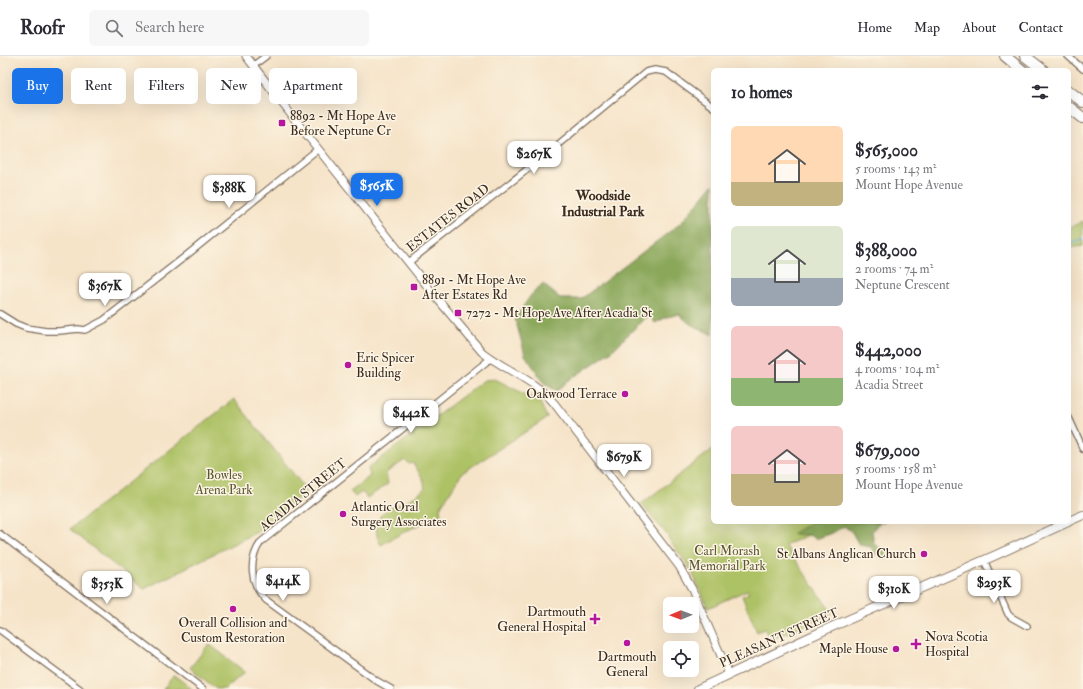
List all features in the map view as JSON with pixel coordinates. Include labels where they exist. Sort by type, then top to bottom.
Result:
[{"type":"highway","points":[[1005,56],[1020,68]]},
{"type":"highway","points":[[1025,56],[1040,68]]},
{"type":"highway","points":[[1071,93],[1083,102]]},
{"type":"highway","points":[[1071,109],[1083,118]]},
{"type":"main road","name":"PLEASANT STREET","points":[[1071,521],[1083,515]]},
{"type":"main road","name":"PLEASANT STREET","points":[[698,689],[1064,524]]},
{"type":"street","points":[[246,56],[318,149],[470,339],[490,359],[534,384],[549,396],[679,566],[692,589],[729,674]]},
{"type":"street","points":[[254,65],[266,56]]},
{"type":"street","points":[[1068,56],[1083,69]]},
{"type":"street","name":"ESTATES ROAD","points":[[409,262],[643,75],[650,71],[661,70],[670,74],[711,105]]},
{"type":"street","points":[[0,314],[16,324],[35,330],[85,330],[93,326],[104,320],[187,255],[318,149]]},
{"type":"street","name":"ACADIA STREET","points":[[391,689],[377,681],[266,600],[254,581],[252,568],[254,554],[261,542],[490,359]]},
{"type":"street","points":[[1071,422],[1083,449]]},
{"type":"street","points":[[0,534],[204,689]]},
{"type":"street","points":[[984,560],[1008,614],[1027,626]]},
{"type":"street","points":[[0,630],[80,689]]},
{"type":"green space","points":[[711,186],[711,334],[690,324],[679,314],[667,317],[655,323],[650,316],[644,319],[612,351],[568,381],[557,391],[545,384],[525,355],[515,318],[531,295],[543,284],[561,299],[581,299],[681,223]]},
{"type":"green space","points":[[1083,221],[1083,246],[1071,248],[1071,227]]},
{"type":"green space","points":[[495,379],[540,402],[547,418],[462,473],[440,508],[441,515],[381,545],[378,540],[376,529],[378,519],[385,511],[403,503],[422,491],[425,488],[423,479],[413,463],[409,464],[405,460],[386,473],[388,484],[367,498],[362,492],[355,497],[350,491],[370,476],[368,468],[484,380]]},
{"type":"green space","name":"Bowles Arena Park","points":[[234,399],[304,487],[305,493],[259,531],[144,589],[70,529]]},
{"type":"green space","name":"Carl Morash Memorial Park","points":[[711,451],[711,524],[834,524],[785,545],[832,613],[770,640],[765,629],[757,632],[742,596],[749,593],[747,590],[708,608],[691,570],[668,536],[641,504]]},
{"type":"green space","points":[[809,524],[878,524],[872,531],[874,544],[888,553],[887,559],[874,553],[871,547],[859,545],[852,532],[844,526],[834,532],[816,539],[809,535],[792,534]]},
{"type":"green space","points":[[209,644],[245,672],[225,689],[216,689],[190,668]]},
{"type":"green space","points":[[174,675],[192,689],[163,689]]},
{"type":"waterway","points":[[1071,243],[1083,239]]},
{"type":"place","name":"8892 - Mt Hope Ave Before Neptune Cr","points":[[282,123]]},
{"type":"place","name":"8891 - Mt Hope Ave After Estates Rd","points":[[414,287]]},
{"type":"place","name":"7272 - Mt Hope Ave After Acadia St","points":[[458,313]]},
{"type":"place","name":"Eric Spicer Building","points":[[348,365]]},
{"type":"place","name":"Oakwood Terrace","points":[[625,394]]},
{"type":"place","name":"Atlantic Oral Surgery Associates","points":[[343,514]]},
{"type":"place","name":"St Albans Anglican Church","points":[[924,554]]},
{"type":"place","name":"Overall Collision and Custom Restoration","points":[[233,609]]},
{"type":"place","name":"Dartmouth General Hospital","points":[[595,619]]},
{"type":"place","name":"Dartmouth General","points":[[627,643]]},
{"type":"place","name":"Nova Scotia Hospital","points":[[916,644]]},
{"type":"place","name":"Maple House","points":[[896,649]]},
{"type":"district","name":"Woodside Industrial Park","points":[[603,204]]}]
